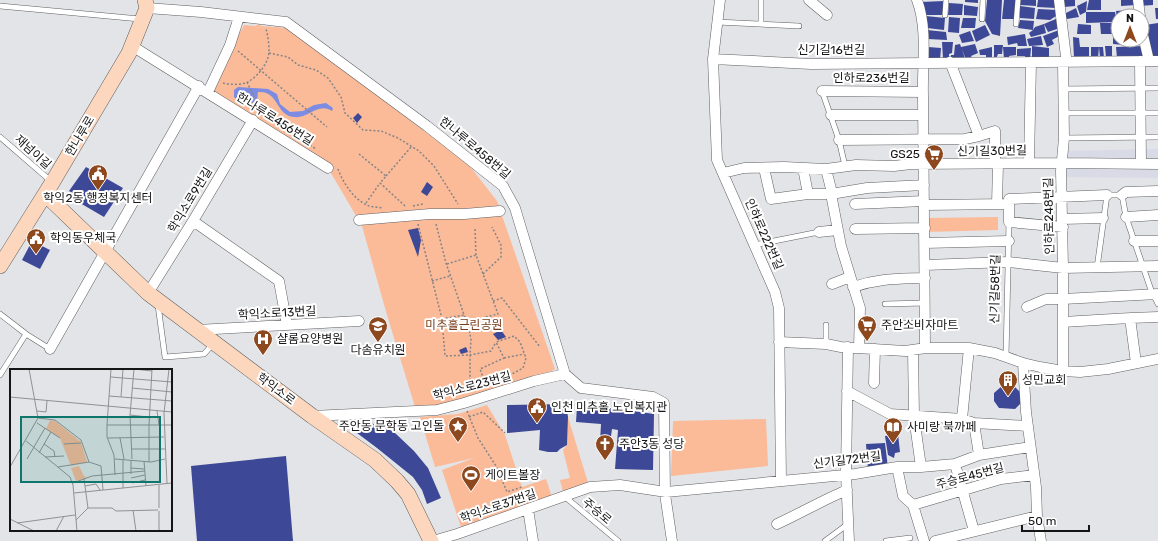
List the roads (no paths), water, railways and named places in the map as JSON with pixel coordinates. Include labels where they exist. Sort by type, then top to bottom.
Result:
[{"type":"street","name":"인하로222번길","points":[[720,0],[713,59],[717,160],[776,297],[779,308],[781,481]]},
{"type":"street","points":[[809,0],[827,15]]},
{"type":"street","name":"인하로236번길","points":[[917,0],[920,8],[924,33],[923,139],[926,348]]},
{"type":"street","name":"인하로248번길","points":[[1059,0],[1066,57],[1064,62],[1064,138],[1062,163],[1063,371]]},
{"type":"street","name":"한나루로458번길","points":[[145,9],[201,12],[286,22],[427,126],[503,186],[515,208],[565,374]]},
{"type":"street","name":"한나루로","points":[[0,266],[129,53],[145,9]]},
{"type":"street","points":[[208,92],[230,45],[239,17]]},
{"type":"street","name":"한나루로456번길","points":[[132,46],[199,86],[328,168]]},
{"type":"street","points":[[1141,164],[1141,88],[1149,61],[1146,48]]},
{"type":"street","name":"신기길16번길","points":[[713,59],[804,64],[1149,61]]},
{"type":"street","points":[[950,62],[979,136]]},
{"type":"street","points":[[1029,163],[1031,62]]},
{"type":"street","points":[[50,349],[199,86]]},
{"type":"street","name":"인하로236번길","points":[[822,91],[923,92]]},
{"type":"street","points":[[831,115],[923,115]]},
{"type":"street","name":"학익소로9번길","points":[[152,296],[193,221],[253,120]]},
{"type":"street","points":[[839,140],[965,139],[995,131],[997,204]]},
{"type":"street","name":"신기길30번길","points":[[723,173],[744,168],[826,169],[856,165],[894,166],[911,164],[1029,163],[1158,164]]},
{"type":"street","points":[[764,168],[771,199],[808,194],[831,194],[867,188],[924,185]]},
{"type":"street","points":[[803,168],[808,194]]},
{"type":"street","points":[[826,169],[838,230],[851,282],[857,295],[860,308],[859,348]]},
{"type":"street","name":"학익소로","points":[[48,188],[105,251],[152,296],[312,416],[375,460],[408,494],[432,541]]},
{"type":"street","points":[[1122,195],[1126,192],[1158,191]]},
{"type":"street","points":[[1103,218],[1062,223],[1009,222],[1009,200],[1107,195]]},
{"type":"street","points":[[855,204],[1009,204]]},
{"type":"street","points":[[359,220],[411,210],[434,214],[464,214],[500,211]]},
{"type":"street","points":[[1126,216],[1158,215]]},
{"type":"street","points":[[193,221],[279,281],[287,325]]},
{"type":"street","points":[[855,229],[925,228]]},
{"type":"street","points":[[818,232],[838,230]]},
{"type":"street","points":[[925,243],[1009,241]]},
{"type":"street","points":[[1134,241],[1158,241]]},
{"type":"street","points":[[925,265],[1008,262],[1063,268],[1158,266]]},
{"type":"street","points":[[832,284],[885,279],[925,278]]},
{"type":"street","points":[[1027,307],[1046,299],[1156,294]]},
{"type":"street","points":[[1063,322],[1158,317]]},
{"type":"street","points":[[1130,318],[1136,363]]},
{"type":"street","name":"학익소로13번길","points":[[197,330],[359,321]]},
{"type":"street","points":[[780,342],[826,344],[905,351],[926,348],[969,348],[995,352],[1023,363],[1063,371],[1080,372],[1158,359]]},
{"type":"street","points":[[848,347],[846,490],[849,541]]},
{"type":"street","points":[[962,419],[969,348]]},
{"type":"street","points":[[874,383],[875,349]]},
{"type":"street","points":[[913,350],[914,417],[921,467]]},
{"type":"street","points":[[1023,363],[1030,447],[1041,541]]},
{"type":"street","points":[[565,374],[581,388],[653,397],[664,403],[666,492],[672,541]]},
{"type":"street","name":"학익소로23번길","points":[[312,416],[437,410],[534,381],[565,374]]},
{"type":"street","points":[[847,390],[890,414],[914,417],[962,419],[974,423],[1028,426]]},
{"type":"street","points":[[974,423],[979,455]]},
{"type":"street","name":"신기길72번길","points":[[666,492],[855,474],[897,466],[921,467],[955,464],[979,455],[1030,447]]},
{"type":"street","points":[[955,464],[974,531]]},
{"type":"street","points":[[897,466],[903,496],[913,505],[924,541]]},
{"type":"street","name":"주승로45번길","points":[[913,505],[1001,479],[1034,475]]},
{"type":"street","name":"학익소로37번길","points":[[432,541],[457,534],[590,487],[620,485],[666,492]]},
{"type":"street","points":[[777,524],[800,514],[826,498],[846,490]]},
{"type":"street","points":[[528,509],[533,541]]},
{"type":"street","points":[[935,541],[1037,516]]},
{"type":"lane","points":[[760,24],[761,0]]},
{"type":"lane","points":[[945,15],[946,0]]},
{"type":"lane","points":[[982,19],[983,0]]},
{"type":"lane","points":[[1016,24],[1018,0]]},
{"type":"lane","points":[[0,6],[145,9]]},
{"type":"lane","points":[[717,22],[799,26]]},
{"type":"lane","points":[[1063,89],[1158,88]]},
{"type":"lane","name":"인하로236번길","points":[[822,91],[839,140],[845,166]]},
{"type":"lane","points":[[1063,113],[1158,113]]},
{"type":"lane","name":"재넘이길","points":[[0,136],[48,188]]},
{"type":"lane","points":[[1064,138],[1158,137]]},
{"type":"lane","points":[[1097,268],[1107,195],[1122,195],[1126,216],[1134,241],[1143,266],[1156,294],[1158,304]]},
{"type":"lane","name":"신기길58번길","points":[[1006,357],[1009,222]]},
{"type":"lane","points":[[754,245],[818,232]]},
{"type":"lane","points":[[152,296],[165,357],[204,354],[214,342]]},
{"type":"lane","points":[[885,304],[925,304]]},
{"type":"lane","points":[[0,314],[26,334],[50,349]]},
{"type":"lane","points":[[884,324],[925,323]]},
{"type":"lane","points":[[826,325],[826,344]]},
{"type":"lane","points":[[0,375],[26,334]]},
{"type":"lane","name":"주승로","points":[[564,496],[618,541]]},
{"type":"lane","points":[[825,541],[848,524]]},
{"type":"lane","points":[[886,541],[910,538]]},
{"type":"water","points":[[238,87],[268,89],[277,94],[280,104],[290,112],[303,111],[314,105],[326,103],[333,108],[332,111],[322,108],[304,116],[294,117],[283,112],[274,99],[265,92],[258,92],[257,101],[248,105],[241,104],[234,97],[234,90]]},
{"type":"place","name":"GS25","points":[[934,171]]},
{"type":"place","name":"학익2동 행정복지센터","points":[[98,191]]},
{"type":"place","name":"학익동우체국","points":[[36,255]]},
{"type":"place","name":"주안소비자마트","points":[[867,342]]},
{"type":"place","name":"다솜유치원","points":[[378,343]]},
{"type":"place","name":"샬롬요양병원","points":[[263,356]]},
{"type":"place","name":"성민교회","points":[[1008,397]]},
{"type":"place","name":"인천 미추홀 노인복지관","points":[[537,424]]},
{"type":"place","name":"주안동 문학동 고인돌","points":[[458,443]]},
{"type":"place","name":"사미랑 북까페","points":[[893,444]]},
{"type":"place","name":"주안3동 성당","points":[[605,461]]},
{"type":"place","name":"게이트볼장","points":[[471,492]]},
{"type":"park label","name":"미추홀근린공원","points":[[464,325]]}]
